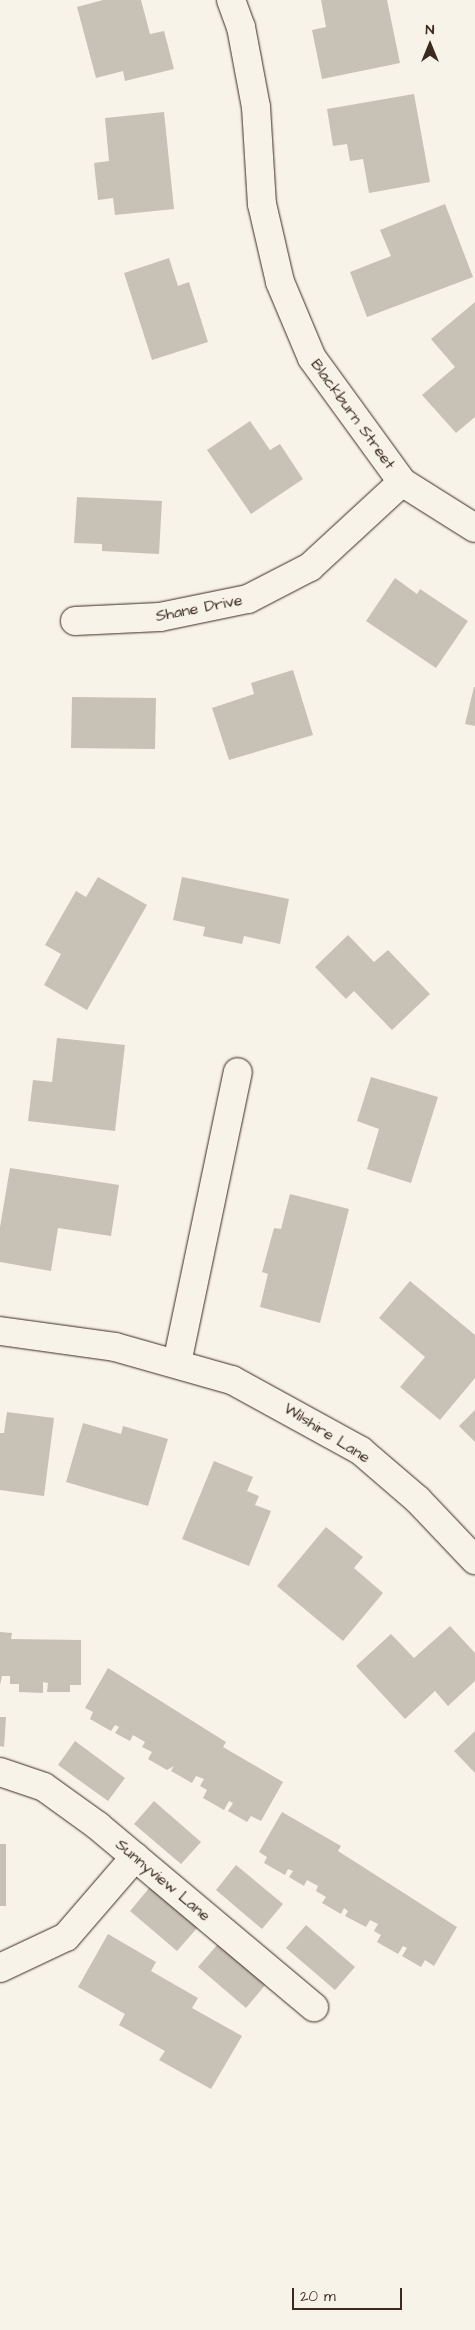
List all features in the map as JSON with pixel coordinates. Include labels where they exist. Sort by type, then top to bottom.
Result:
[{"type":"street","name":"Blackburn Street","points":[[231,0],[241,27],[256,107],[262,204],[280,282],[312,358],[402,482],[475,528]]},
{"type":"street","name":"Shane Drive","points":[[75,621],[160,618],[248,599],[310,566],[402,482]]},
{"type":"street","points":[[177,1363],[238,1072]]},
{"type":"street","name":"Wilshire Lane","points":[[0,1331],[115,1347],[232,1380],[361,1451],[418,1500],[475,1560]]},
{"type":"street","name":"Sunnyview Lane","points":[[0,1772],[44,1787],[135,1857],[314,2007]]},
{"type":"street","points":[[0,1968],[66,1936],[135,1857]]},
{"type":"building","points":[[103,0],[141,0],[150,34],[164,31],[174,69],[125,81],[123,71],[96,78],[77,7]]},
{"type":"building","points":[[321,0],[387,0],[400,63],[322,79],[312,30],[326,27]]},
{"type":"building","points":[[414,94],[430,182],[369,193],[363,159],[350,161],[347,144],[333,146],[327,109]]},
{"type":"building","points":[[164,112],[174,209],[115,215],[113,198],[98,200],[94,163],[109,161],[105,118]]},
{"type":"building","points":[[445,204],[473,277],[367,317],[350,272],[391,256],[380,230]]},
{"type":"building","points":[[169,258],[178,286],[189,282],[208,342],[152,360],[124,273]]},
{"type":"building","points":[[475,302],[475,417],[456,433],[422,395],[455,367],[431,339]]},
{"type":"building","points":[[250,421],[270,450],[280,444],[303,479],[251,514],[207,450]]},
{"type":"building","points":[[77,497],[162,501],[159,554],[102,551],[102,544],[74,543]]},
{"type":"building","points":[[395,578],[417,594],[420,589],[468,621],[436,668],[366,621]]},
{"type":"building","points":[[293,670],[313,735],[229,760],[212,708],[254,694],[251,683]]},
{"type":"building","points":[[475,687],[475,726],[465,724]]},
{"type":"building","points":[[72,697],[156,698],[155,749],[71,748]]},
{"type":"building","points":[[98,877],[147,905],[87,1010],[44,985],[61,954],[45,945],[76,891],[86,897]]},
{"type":"building","points":[[182,877],[289,899],[280,944],[244,936],[242,944],[203,936],[205,927],[173,920]]},
{"type":"building","points":[[348,935],[374,962],[388,950],[430,994],[392,1030],[354,991],[346,999],[315,967]]},
{"type":"building","points":[[57,1038],[125,1045],[115,1131],[28,1121],[33,1080],[52,1082]]},
{"type":"building","points":[[371,1077],[438,1097],[411,1183],[367,1169],[379,1129],[357,1121]]},
{"type":"building","points":[[10,1168],[119,1185],[111,1236],[58,1228],[51,1271],[0,1262],[0,1227]]},
{"type":"building","points":[[290,1194],[349,1209],[320,1323],[260,1307],[268,1274],[262,1272],[274,1228],[281,1229]]},
{"type":"building","points":[[410,1281],[475,1335],[475,1378],[440,1420],[400,1387],[425,1357],[379,1318]]},
{"type":"building","points":[[475,1410],[475,1442],[459,1426]]},
{"type":"building","points":[[7,1412],[54,1418],[44,1496],[0,1490],[0,1433],[4,1433]]},
{"type":"building","points":[[83,1423],[121,1434],[123,1426],[168,1439],[148,1506],[66,1482]]},
{"type":"building","points":[[214,1461],[253,1477],[247,1491],[259,1496],[255,1505],[271,1511],[249,1566],[182,1539]]},
{"type":"building","points":[[326,1527],[363,1557],[354,1568],[383,1593],[343,1641],[277,1586]]},
{"type":"building","points":[[450,1626],[475,1653],[475,1681],[448,1706],[435,1691],[405,1719],[356,1666],[391,1634],[414,1658]]},
{"type":"building","points":[[0,1632],[12,1633],[11,1639],[81,1640],[81,1685],[70,1685],[70,1692],[47,1692],[48,1683],[43,1682],[43,1693],[19,1692],[19,1684],[10,1684],[10,1676],[2,1676],[0,1685]]},
{"type":"building","points":[[108,1668],[226,1742],[223,1747],[283,1782],[261,1821],[251,1816],[247,1822],[228,1811],[233,1803],[229,1801],[224,1810],[203,1798],[207,1790],[200,1786],[204,1779],[196,1776],[192,1783],[171,1771],[174,1766],[167,1770],[148,1759],[152,1752],[142,1747],[145,1742],[133,1735],[130,1741],[115,1733],[119,1727],[115,1725],[111,1731],[90,1719],[93,1712],[85,1708]]},
{"type":"building","points":[[0,1717],[6,1717],[4,1747],[0,1746]]},
{"type":"building","points":[[475,1731],[475,1773],[454,1751]]},
{"type":"building","points":[[75,1741],[125,1778],[108,1801],[58,1765]]},
{"type":"building","points":[[154,1801],[201,1842],[181,1864],[134,1824]]},
{"type":"building","points":[[282,1812],[341,1846],[338,1851],[457,1927],[434,1966],[425,1960],[421,1967],[402,1956],[407,1948],[403,1946],[398,1954],[377,1942],[381,1935],[374,1931],[378,1924],[370,1920],[366,1927],[345,1916],[348,1911],[344,1908],[341,1914],[322,1903],[326,1897],[316,1891],[318,1886],[307,1880],[304,1886],[289,1877],[293,1871],[288,1869],[285,1875],[264,1863],[267,1857],[259,1852]]},
{"type":"building","points":[[0,1844],[6,1844],[6,1906],[0,1906]]},
{"type":"building","points":[[236,1865],[283,1904],[262,1929],[216,1890]]},
{"type":"building","points":[[150,1887],[198,1927],[177,1951],[130,1911]]},
{"type":"building","points":[[306,1925],[355,1967],[335,1990],[286,1948]]},
{"type":"building","points":[[108,1934],[156,1962],[151,1971],[198,1998],[192,2008],[242,2036],[211,2089],[159,2060],[165,2051],[119,2025],[125,2014],[78,1987]]},
{"type":"building","points":[[218,1944],[266,1984],[246,2008],[198,1967]]}]
